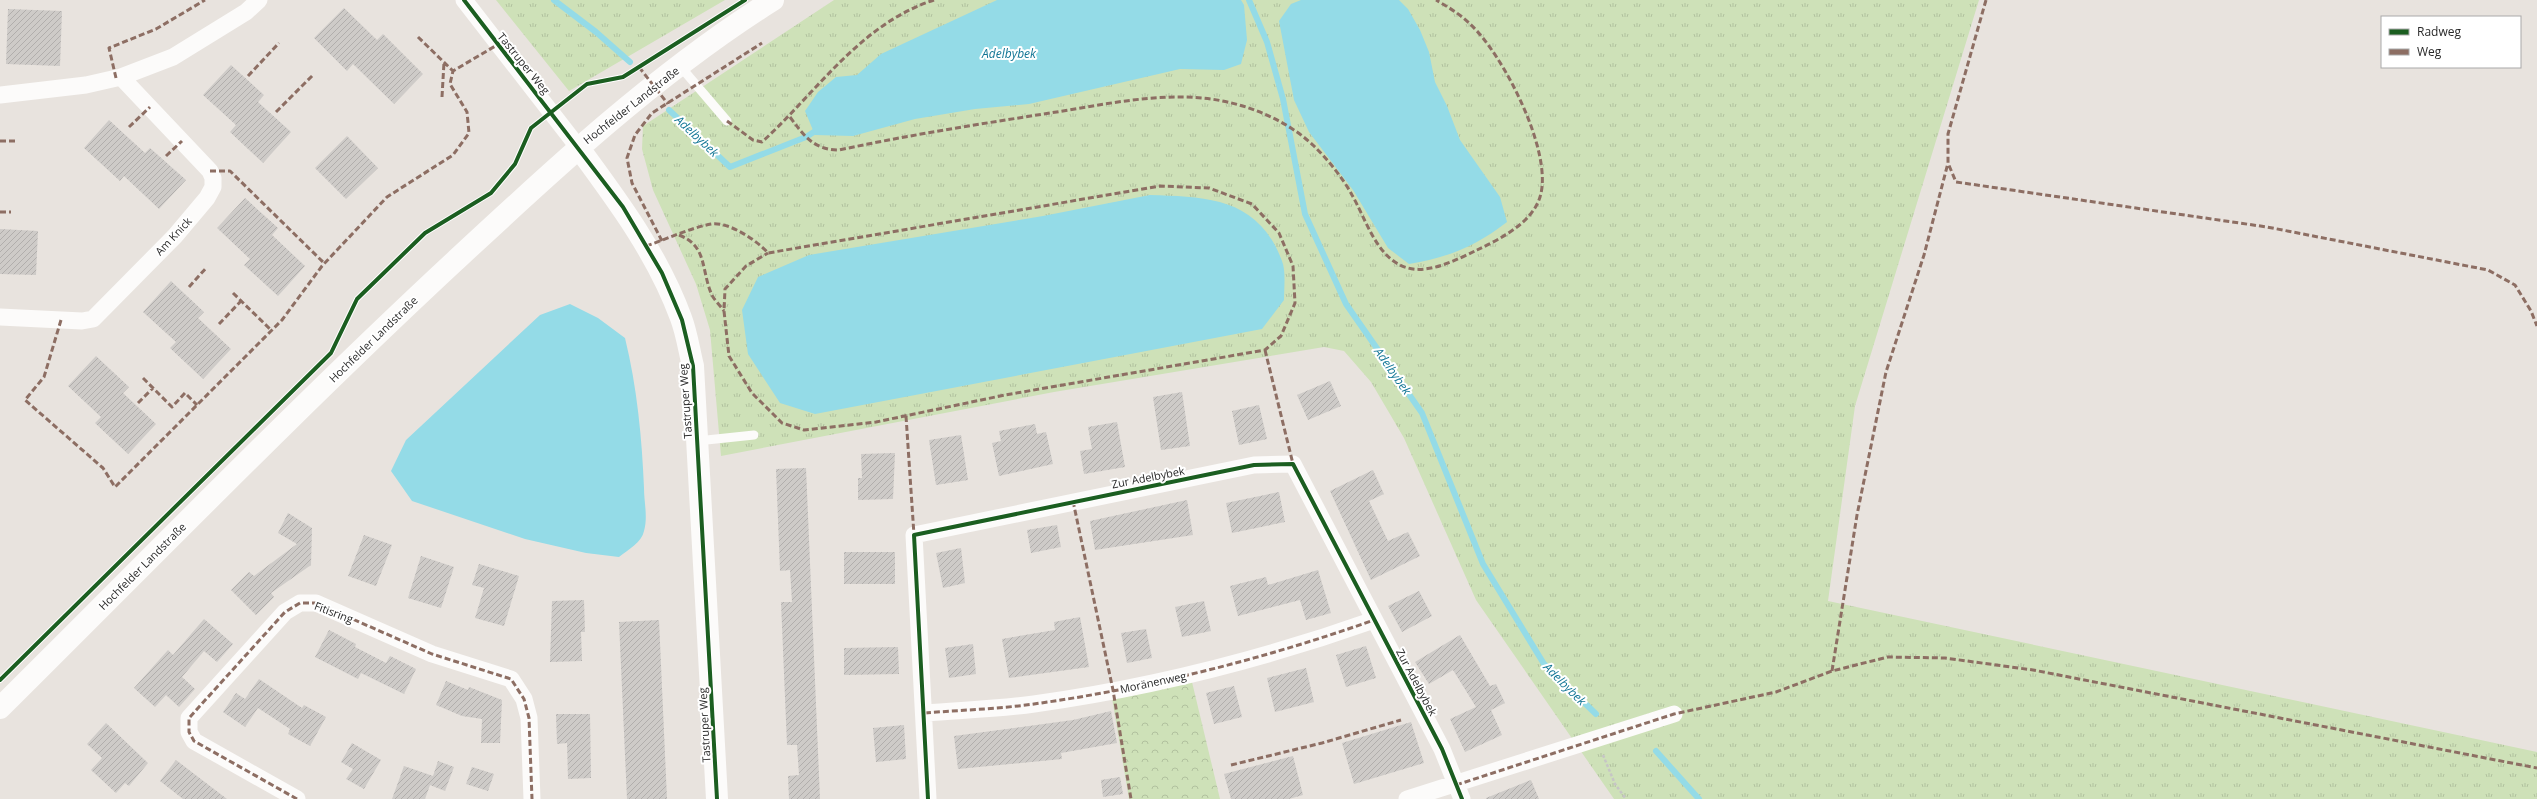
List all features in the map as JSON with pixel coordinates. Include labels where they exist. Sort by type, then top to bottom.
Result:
[{"type":"main road","name":"Hochfelder Landstraße","points":[[0,708],[357,352],[578,147],[680,66],[773,0]]},
{"type":"main road","name":"Tastruper Weg","points":[[578,147],[623,207],[662,273],[679,313],[693,366],[717,799]]},
{"type":"street","points":[[0,95],[86,85],[122,77],[173,57],[246,12],[259,0]]},
{"type":"street","name":"Tastruper Weg","points":[[464,0],[578,147]]},
{"type":"street","name":"Am Knick","points":[[0,317],[82,321],[93,318],[175,236],[207,198],[213,187],[213,178],[210,171],[122,77]]},
{"type":"street","name":"Zur Adelbybek","points":[[928,799],[925,713],[914,535],[1073,501],[1254,465],[1293,464],[1442,749],[1459,792]]},
{"type":"street","name":"Fitisring","points":[[297,799],[194,741],[189,732],[189,718],[285,612],[300,603],[316,603],[432,654],[511,679],[524,699],[529,718],[532,799]]},
{"type":"street","name":"Moränenweg","points":[[925,713],[1033,704],[1113,690],[1211,669],[1309,643],[1374,620]]},
{"type":"street","points":[[1407,799],[1459,792],[1597,740],[1674,714]]},
{"type":"lane","points":[[680,66],[727,122]]},
{"type":"lane","points":[[697,441],[754,435]]},
{"type":"path","points":[[1597,740],[1615,784],[1626,799]]},
{"type":"green space","points":[[496,0],[725,0],[569,91]]},
{"type":"green space","points":[[834,0],[1979,0],[1855,406],[1828,601],[2537,752],[2537,799],[1614,799],[1476,600],[1404,438],[1371,382],[1344,351],[1324,347],[1054,392],[721,456],[710,330],[696,284],[653,190],[642,149],[643,126]]},
{"type":"green space","points":[[1192,682],[1220,799],[1129,799],[1112,698]]},
{"type":"water","name":"Adelbybek","points":[[997,0],[1241,0],[1244,5],[1247,40],[1241,64],[1224,70],[1180,69],[1029,104],[975,109],[915,119],[853,136],[815,135],[805,111],[818,92],[836,77],[857,75],[881,54]]},
{"type":"water","points":[[1301,0],[1399,0],[1408,9],[1420,30],[1429,52],[1435,82],[1447,106],[1460,140],[1500,197],[1507,222],[1484,238],[1461,250],[1423,261],[1409,264],[1388,248],[1353,190],[1309,132],[1294,100],[1279,21],[1291,4]]},
{"type":"water","points":[[1150,195],[1191,197],[1210,200],[1228,205],[1245,213],[1259,224],[1272,240],[1282,261],[1284,275],[1284,300],[1262,329],[815,414],[780,403],[748,354],[742,310],[758,277],[809,255],[1043,216]]},
{"type":"water","points":[[570,304],[598,318],[625,338],[629,356],[636,394],[640,431],[646,520],[641,539],[619,557],[586,553],[525,539],[412,501],[391,471],[406,440],[540,315]]},
{"type":"building","points":[[344,8],[377,40],[383,34],[423,74],[394,104],[353,64],[347,71],[314,38]]},
{"type":"building","points":[[8,9],[62,11],[60,66],[6,64]]},
{"type":"building","points":[[231,65],[264,95],[258,102],[291,132],[263,163],[230,132],[236,125],[203,95]]},
{"type":"building","points":[[109,120],[145,153],[150,148],[186,180],[159,209],[124,176],[120,181],[84,148]]},
{"type":"building","points":[[347,136],[378,168],[346,199],[315,168]]},
{"type":"building","points":[[245,198],[278,228],[272,235],[305,266],[278,296],[244,265],[250,259],[217,228]]},
{"type":"building","points":[[0,229],[38,231],[36,275],[0,274]]},
{"type":"building","points":[[171,281],[204,312],[198,318],[231,349],[203,379],[170,348],[176,342],[143,312]]},
{"type":"building","points":[[96,356],[129,387],[123,393],[156,424],[128,454],[95,423],[101,417],[68,386]]},
{"type":"building","points":[[1330,381],[1341,406],[1308,420],[1297,395]]},
{"type":"building","points":[[1182,392],[1190,446],[1161,450],[1153,397]]},
{"type":"building","points":[[1259,405],[1267,439],[1239,445],[1232,411]]},
{"type":"building","points":[[1117,422],[1125,467],[1084,474],[1080,451],[1092,449],[1088,427]]},
{"type":"building","points":[[1035,424],[1037,434],[1046,432],[1053,464],[999,476],[992,443],[1001,441],[999,431]]},
{"type":"building","points":[[961,435],[968,480],[936,485],[929,440]]},
{"type":"building","points":[[895,453],[893,499],[858,500],[858,478],[862,478],[861,454]]},
{"type":"building","points":[[806,468],[820,799],[789,799],[788,776],[799,775],[797,745],[787,745],[781,602],[792,602],[790,570],[780,571],[776,469]]},
{"type":"building","points":[[1373,470],[1384,494],[1369,501],[1388,541],[1408,532],[1420,556],[1371,580],[1330,491]]},
{"type":"building","points":[[1279,492],[1285,522],[1232,533],[1226,503]]},
{"type":"building","points":[[1187,500],[1193,535],[1095,550],[1090,521]]},
{"type":"building","points":[[288,513],[312,528],[311,565],[271,593],[274,597],[256,615],[231,590],[249,572],[254,576],[297,544],[278,533]]},
{"type":"building","points":[[1057,525],[1061,547],[1031,553],[1027,530]]},
{"type":"building","points":[[364,535],[392,545],[376,586],[348,576]]},
{"type":"building","points":[[961,548],[965,583],[943,588],[936,553]]},
{"type":"building","points":[[844,552],[895,552],[895,584],[844,584]]},
{"type":"building","points":[[421,556],[454,567],[441,608],[408,598]]},
{"type":"building","points":[[479,564],[519,576],[504,626],[475,618],[484,588],[472,585]]},
{"type":"building","points":[[1318,570],[1331,613],[1306,620],[1300,600],[1238,616],[1230,586],[1266,577],[1268,585]]},
{"type":"building","points":[[1419,591],[1432,616],[1402,632],[1388,606]]},
{"type":"building","points":[[584,600],[585,632],[581,632],[582,661],[550,662],[552,601]]},
{"type":"building","points":[[1204,601],[1211,631],[1182,637],[1175,607]]},
{"type":"building","points":[[1080,617],[1089,667],[1009,678],[1002,639],[1055,630],[1054,622]]},
{"type":"building","points":[[204,619],[233,644],[217,662],[204,651],[182,677],[195,689],[179,707],[166,695],[155,707],[134,688],[168,650],[173,655]]},
{"type":"building","points":[[659,620],[667,799],[627,799],[619,622]]},
{"type":"building","points":[[1146,629],[1152,658],[1127,663],[1121,633]]},
{"type":"building","points":[[329,630],[356,644],[355,647],[386,663],[390,656],[416,669],[404,694],[361,673],[358,679],[315,657]]},
{"type":"building","points":[[1460,635],[1490,686],[1496,684],[1505,703],[1491,710],[1502,735],[1465,752],[1450,719],[1476,707],[1453,670],[1429,684],[1415,662]]},
{"type":"building","points":[[973,644],[976,674],[949,678],[945,648]]},
{"type":"building","points":[[1366,646],[1376,678],[1346,687],[1336,655]]},
{"type":"building","points":[[898,647],[899,674],[844,675],[844,648]]},
{"type":"building","points":[[1306,668],[1314,702],[1275,712],[1267,678]]},
{"type":"building","points":[[259,679],[302,708],[304,705],[326,717],[310,746],[288,734],[290,729],[258,708],[245,727],[223,712],[236,693],[245,699]]},
{"type":"building","points":[[446,681],[468,690],[469,687],[502,700],[500,743],[481,743],[482,719],[462,716],[436,705]]},
{"type":"building","points":[[1234,686],[1242,717],[1214,724],[1206,693]]},
{"type":"building","points":[[1111,711],[1117,743],[1061,753],[1062,759],[958,769],[954,736],[1073,720]]},
{"type":"building","points":[[556,714],[590,714],[591,778],[568,779],[567,743],[557,744]]},
{"type":"building","points":[[1411,722],[1424,763],[1354,784],[1342,743]]},
{"type":"building","points":[[106,723],[148,763],[129,786],[125,783],[116,793],[91,770],[102,758],[87,744]]},
{"type":"building","points":[[904,725],[906,759],[876,762],[873,728]]},
{"type":"building","points":[[352,743],[381,760],[364,789],[346,779],[353,769],[341,762]]},
{"type":"building","points":[[1293,756],[1303,795],[1289,799],[1231,799],[1224,774]]},
{"type":"building","points":[[176,760],[227,799],[183,799],[160,781]]},
{"type":"building","points":[[438,761],[454,767],[445,791],[430,785],[425,799],[392,799],[404,766],[433,776]]},
{"type":"building","points":[[472,767],[494,774],[488,791],[466,784]]},
{"type":"building","points":[[1120,777],[1123,794],[1103,797],[1101,780]]},
{"type":"building","points":[[1531,780],[1539,799],[1486,799],[1486,798]]},
{"type":"waterway","name":"Adelbybek","points":[[554,0],[596,32],[630,62]]},
{"type":"waterway","name":"Adelbybek","points":[[1249,0],[1267,42],[1283,99],[1305,214],[1346,304],[1422,413],[1483,564],[1544,664],[1596,714]]},
{"type":"waterway","name":"Adelbybek","points":[[669,110],[730,167],[806,137],[820,128]]},
{"type":"waterway","name":"Adelbybek","points":[[1656,751],[1699,799]]},
{"type":"marked path","points":[[116,78],[109,48],[156,29],[205,0]]},
{"type":"marked path","points":[[727,121],[753,140],[762,142],[821,81],[862,42],[884,25],[908,11],[934,0]]},
{"type":"marked path","points":[[790,117],[810,141],[823,148],[839,150],[944,130],[1130,100],[1191,97],[1225,101],[1252,109],[1279,121],[1292,128],[1314,146],[1340,176],[1352,195],[1374,238],[1388,257],[1397,264],[1408,268],[1425,269],[1444,265],[1495,241],[1514,229],[1530,215],[1536,206],[1540,197],[1542,178],[1540,156],[1533,131],[1523,105],[1497,58],[1483,38],[1470,24],[1458,14],[1436,0]]},
{"type":"marked path","points":[[1986,0],[1948,134],[1948,163],[1956,182],[2267,227],[2488,270],[2515,285],[2531,311],[2537,326]]},
{"type":"marked path","points":[[418,37],[453,71]]},
{"type":"marked path","points":[[248,76],[279,43]]},
{"type":"marked path","points":[[662,241],[632,183],[627,158],[635,135],[652,113],[762,43]]},
{"type":"marked path","points":[[61,320],[44,377],[25,400],[103,468],[115,487],[282,320],[322,266],[387,197],[453,155],[469,133],[467,112],[450,84],[453,71],[497,45]]},
{"type":"marked path","points":[[442,97],[444,62]]},
{"type":"marked path","points":[[639,67],[668,104]]},
{"type":"marked path","points":[[276,112],[313,75]]},
{"type":"marked path","points":[[129,127],[150,107]]},
{"type":"marked path","points":[[0,141],[15,141]]},
{"type":"marked path","points":[[166,156],[182,141]]},
{"type":"marked path","points":[[1832,671],[1857,515],[1886,372],[1924,255],[1948,163]]},
{"type":"marked path","points":[[210,171],[230,171],[324,263]]},
{"type":"marked path","points":[[646,246],[695,228],[718,224],[742,233],[757,243],[768,253],[1160,186],[1209,188],[1252,204],[1279,233],[1293,266],[1295,303],[1281,336],[1265,350],[1005,395],[876,422],[804,430],[782,423],[752,393],[729,356],[724,311],[725,289],[746,266],[768,253]]},
{"type":"marked path","points":[[0,212],[11,212]]},
{"type":"marked path","points":[[679,235],[694,245],[699,252],[713,298],[724,311]]},
{"type":"marked path","points":[[189,287],[207,267]]},
{"type":"marked path","points":[[233,293],[271,330]]},
{"type":"marked path","points":[[219,324],[241,301]]},
{"type":"marked path","points":[[1265,350],[1293,464]]},
{"type":"marked path","points":[[143,378],[172,407],[185,393],[197,405]]},
{"type":"marked path","points":[[138,403],[153,388]]},
{"type":"marked path","points":[[906,416],[914,535]]},
{"type":"marked path","points":[[1073,501],[1113,690],[1131,799]]},
{"type":"marked path","points":[[297,799],[194,741],[189,732],[189,718],[285,612],[300,603],[316,603],[432,654],[511,679],[524,699],[529,718],[532,799]]},
{"type":"marked path","points":[[925,713],[1020,706],[1120,690],[1206,671],[1291,647],[1374,620]]},
{"type":"marked path","points":[[1456,785],[1674,714],[1776,692],[1832,671],[1888,657],[1945,658],[2033,670],[2537,768]]},
{"type":"marked path","points":[[1231,765],[1322,743],[1401,720]]},
{"type":"cycle path","points":[[464,0],[623,207],[662,273],[682,320],[693,366],[717,799]]},
{"type":"cycle path","points":[[0,680],[331,353],[357,299],[425,233],[491,193],[515,164],[531,128],[587,84],[623,77],[745,0]]},
{"type":"cycle path","points":[[928,799],[914,535],[1254,465],[1293,464],[1442,749],[1462,799]]}]
